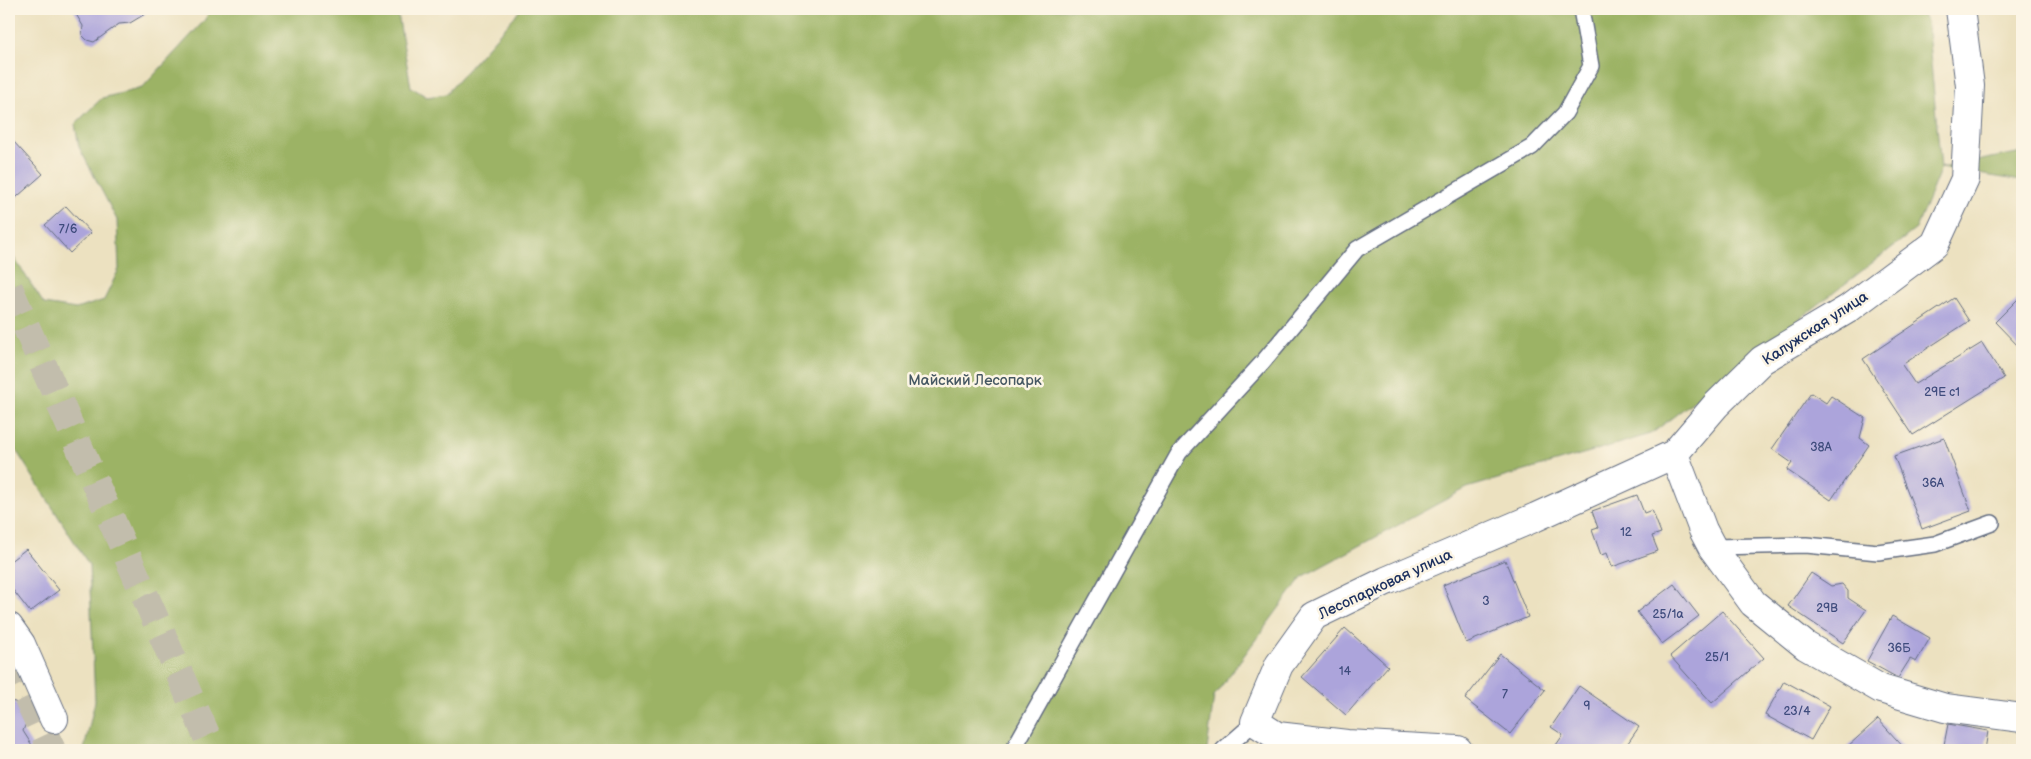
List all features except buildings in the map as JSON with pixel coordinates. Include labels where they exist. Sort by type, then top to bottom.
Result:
[{"type":"street","name":"Калужская улица","points":[[1674,454],[1716,405],[1762,360],[1848,309],[1935,244],[1965,179],[1970,86],[1960,9]]},
{"type":"street","points":[[1674,454],[1703,530],[1712,547],[1754,603],[1806,646],[1881,689],[1944,708],[2022,718]]},
{"type":"street","name":"Лесопарковая улица","points":[[1255,722],[1279,665],[1314,616],[1386,581],[1536,517],[1674,454]]},
{"type":"street","points":[[9,626],[22,644],[54,719]]},
{"type":"street","points":[[1255,722],[1277,736],[1347,744],[1458,750]]},
{"type":"lane","points":[[1013,750],[1179,453],[1262,363],[1357,249],[1532,147],[1565,112],[1591,66],[1581,9]]},
{"type":"lane","points":[[1712,547],[1806,545],[1878,552],[1935,544],[1992,522]]},
{"type":"lane","points":[[1223,750],[1255,722]]},
{"type":"green space","name":"Майский Лесопарк","points":[[211,9],[397,9],[411,87],[427,97],[446,94],[521,9],[1918,9],[1927,21],[1941,168],[1916,229],[1651,434],[1467,488],[1302,577],[1214,696],[1207,750],[84,750],[95,701],[89,565],[9,439],[9,250],[44,304],[76,309],[104,300],[119,269],[117,220],[79,147],[75,124],[102,98],[142,88],[204,21]]},
{"type":"green space","points":[[2022,152],[2022,181],[1941,168]]},
{"type":"tunnel","points":[[9,288],[213,750]]},
{"type":"tunnel","points":[[9,659],[52,750]]}]
